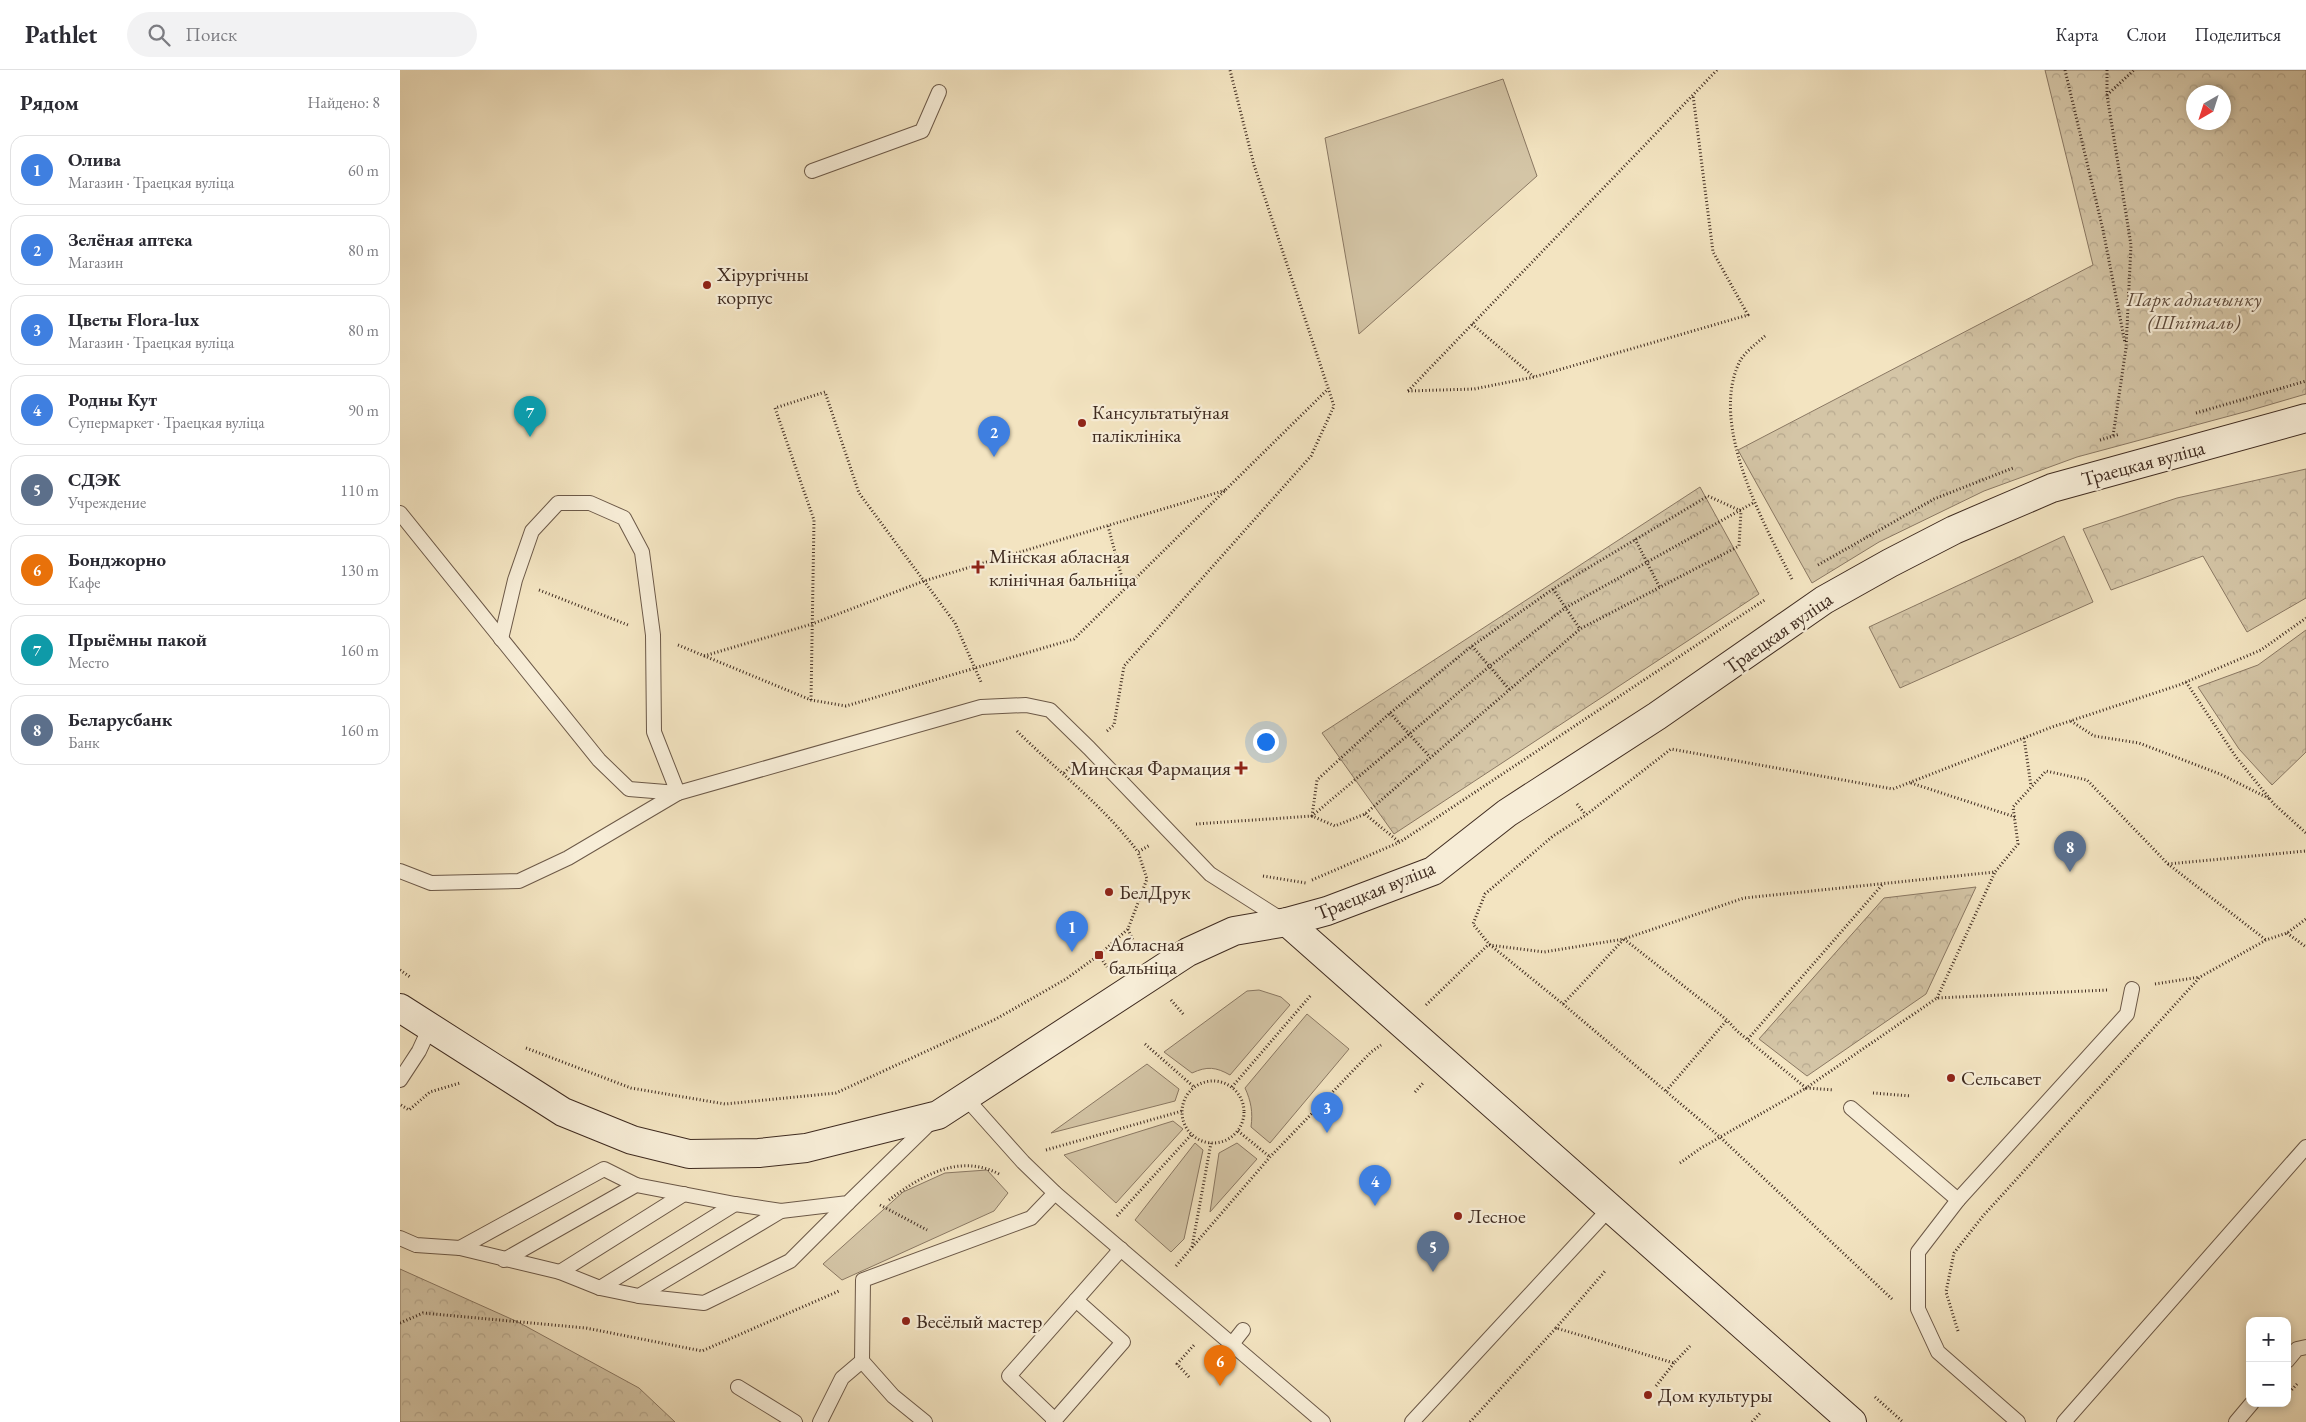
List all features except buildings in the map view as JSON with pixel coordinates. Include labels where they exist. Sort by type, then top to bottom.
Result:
[{"type":"street","name":"Траецкая вуліца","points":[[400,1008],[563,1112],[632,1140],[689,1154],[759,1153],[806,1148],[938,1115],[1188,952],[1234,931],[1286,922],[1328,911],[1432,871],[1507,813],[1657,716],[1824,600],[1954,530],[2052,488],[2306,418]]},
{"type":"street","points":[[1286,922],[1852,1422]]},
{"type":"lane","points":[[812,170],[922,131],[939,92]]},
{"type":"lane","points":[[501,639],[515,580],[532,531],[558,503],[590,503],[624,518],[642,552],[652,635],[654,732],[678,793]]},
{"type":"lane","points":[[400,514],[599,760],[629,789],[678,793]]},
{"type":"lane","points":[[400,871],[431,882],[518,881],[568,858],[678,793],[981,707],[993,708],[1026,705],[1050,710],[1210,874],[1286,922]]},
{"type":"lane","points":[[2018,1422],[1938,1352],[1918,1309],[1918,1252],[1958,1200],[2127,1014],[2132,988]]},
{"type":"lane","points":[[400,1080],[419,1051],[430,1027]]},
{"type":"lane","points":[[965,1097],[1023,1162],[1055,1193],[1323,1422]]},
{"type":"lane","points":[[1851,1108],[1958,1200]]},
{"type":"lane","points":[[400,1238],[416,1245],[460,1248],[560,1272],[600,1288],[639,1296],[704,1303],[790,1261],[938,1115]]},
{"type":"lane","points":[[2064,1422],[2306,1147]]},
{"type":"lane","points":[[460,1248],[604,1169],[636,1184],[735,1204],[781,1210],[848,1203]]},
{"type":"lane","points":[[504,1260],[636,1184]]},
{"type":"lane","points":[[925,1422],[893,1396],[862,1361],[864,1280],[1031,1218],[1055,1193]]},
{"type":"lane","points":[[560,1272],[684,1194]]},
{"type":"lane","points":[[600,1288],[735,1204]]},
{"type":"lane","points":[[1412,1422],[1610,1208]]},
{"type":"lane","points":[[639,1296],[781,1210]]},
{"type":"lane","points":[[1076,1300],[1123,1342],[1054,1421],[1009,1376],[1076,1300],[1121,1249]]},
{"type":"lane","points":[[1232,1344],[1243,1330]]},
{"type":"lane","points":[[2291,1356],[2297,1349],[2306,1347]]},
{"type":"lane","points":[[820,1422],[842,1378],[862,1361]]},
{"type":"lane","points":[[738,1387],[795,1422]]},
{"type":"lane","points":[[2236,1422],[2249,1407]]},
{"type":"path","points":[[1089,748],[1114,725],[1124,666],[1310,456],[1334,406],[1254,165],[1230,70]]},
{"type":"path","points":[[1693,95],[1713,252],[1748,315],[1534,377],[1474,389],[1408,391],[1717,70]]},
{"type":"path","points":[[2065,70],[2103,230],[2126,348]]},
{"type":"path","points":[[2106,70],[2107,96],[2131,245],[2126,348],[2107,473]]},
{"type":"path","points":[[2107,96],[2134,70]]},
{"type":"path","points":[[1472,324],[1534,377]]},
{"type":"path","points":[[1765,336],[1741,359],[1730,391],[1732,423],[1739,458],[1753,503],[1793,581]]},
{"type":"path","points":[[515,580],[811,700],[846,706],[1074,639],[1328,389]]},
{"type":"path","points":[[524,1048],[631,1088],[725,1104],[836,1092],[996,1019],[1066,979],[1099,955],[1128,929],[1146,879],[1138,852],[1126,835],[1071,780],[993,708],[955,623],[859,493],[825,392],[775,408],[814,520],[811,700]]},
{"type":"path","points":[[704,656],[812,624],[924,581],[1227,490]]},
{"type":"path","points":[[1312,816],[1317,780],[1390,713],[1472,646],[1553,588],[1708,496],[1741,511]]},
{"type":"path","points":[[1312,816],[1490,666],[1565,608],[1753,503]]},
{"type":"path","points":[[1138,852],[1172,833],[1198,823],[1312,816],[1335,826],[1365,814],[1580,629],[1739,546],[1741,511]]},
{"type":"path","points":[[1108,526],[1124,589]]},
{"type":"path","points":[[1635,539],[1660,588]]},
{"type":"path","points":[[1553,588],[1580,629]]},
{"type":"path","points":[[1896,1305],[1891,1298],[1721,1138],[1489,944],[1473,924],[1484,894],[1553,836],[1586,815],[1671,749],[1893,789],[2071,720],[2186,682],[2261,650],[2306,618]]},
{"type":"path","points":[[1472,646],[1509,689]]},
{"type":"path","points":[[2186,682],[2236,757],[2270,799],[2306,833]]},
{"type":"path","points":[[1390,713],[1430,757]]},
{"type":"path","points":[[2071,720],[2094,736],[2139,743],[2220,774],[2270,799]]},
{"type":"path","points":[[2024,738],[2032,787]]},
{"type":"path","points":[[1680,1163],[1701,1148],[1806,1088],[1937,998],[1995,872],[2018,844],[2013,807],[2046,771],[2087,780],[2168,864],[2266,940]]},
{"type":"path","points":[[1909,783],[2015,817]]},
{"type":"path","points":[[1365,814],[1400,842]]},
{"type":"path","points":[[2168,864],[2306,851]]},
{"type":"path","points":[[1489,944],[1544,952],[1624,939],[1744,898],[1995,872]]},
{"type":"path","points":[[1748,1039],[1882,885]]},
{"type":"path","points":[[1959,1336],[1946,1292],[1954,1253],[1982,1216],[2200,977],[2266,940],[2288,933],[2306,919]]},
{"type":"path","points":[[2288,933],[2306,947]]},
{"type":"path","points":[[1563,1004],[1624,939]]},
{"type":"path","points":[[1624,939],[1728,1020],[1806,1088],[1844,1091]]},
{"type":"path","points":[[1427,1004],[1489,944]]},
{"type":"path","points":[[400,970],[416,981]]},
{"type":"path","points":[[1937,998],[2132,988],[2200,977]]},
{"type":"path","points":[[1232,1087],[1311,995]]},
{"type":"path","points":[[1666,1091],[1728,1020]]},
{"type":"path","points":[[1146,1044],[1194,1087]]},
{"type":"path","points":[[1176,1266],[1270,1157],[1371,1052]]},
{"type":"path","points":[[1205,1081],[1219,1081],[1232,1087],[1240,1096],[1244,1108],[1243,1122],[1238,1131],[1224,1141],[1212,1142],[1201,1140],[1192,1134],[1184,1124],[1182,1111],[1185,1098],[1194,1087],[1205,1081]]},
{"type":"path","points":[[1872,1092],[1911,1096]]},
{"type":"path","points":[[882,1206],[924,1175],[956,1166],[984,1166],[1002,1175],[1048,1149],[1182,1111]]},
{"type":"path","points":[[1238,1131],[1270,1157]]},
{"type":"path","points":[[1102,1233],[1192,1134]]},
{"type":"path","points":[[1192,1248],[1212,1142]]},
{"type":"path","points":[[1470,1422],[1606,1270]]},
{"type":"path","points":[[400,1323],[423,1313],[586,1328],[702,1351],[864,1280]]},
{"type":"path","points":[[1556,1328],[1674,1363]]},
{"type":"path","points":[[1189,1377],[1177,1364],[1196,1343]]},
{"type":"path","points":[[1656,1386],[1690,1346]]},
{"type":"path","points":[[1752,1422],[1761,1412]]},
{"type":"green space","name":"Парк адпачынку (Шпіталь)","points":[[2045,70],[2306,70],[2306,394],[2077,457],[1984,491],[1879,542],[1812,583],[1738,450],[2093,265]]},
{"type":"green space","points":[[1503,79],[1537,176],[1359,334],[1325,138]]},
{"type":"green space","points":[[2306,469],[2306,598],[2247,632],[2203,556],[2111,590],[2083,529],[2177,498]]},
{"type":"green space","points":[[1700,487],[1759,594],[1394,834],[1322,733]]},
{"type":"green space","points":[[2064,536],[2093,602],[1900,688],[1869,627]]},
{"type":"green space","points":[[2306,630],[2306,752],[2272,785],[2239,749],[2198,687],[2258,665]]},
{"type":"green space","points":[[1976,887],[1926,994],[1807,1076],[1759,1039],[1884,898]]},
{"type":"green space","points":[[1259,990],[1281,997],[1290,1005],[1230,1075],[1211,1068],[1192,1073],[1164,1052],[1247,991]]},
{"type":"green space","points":[[1307,1014],[1349,1049],[1270,1143],[1251,1127],[1251,1107],[1245,1088]]},
{"type":"green space","points":[[1147,1064],[1179,1089],[1175,1101],[1051,1133]]},
{"type":"green space","points":[[1173,1121],[1183,1129],[1116,1203],[1064,1155]]},
{"type":"green space","points":[[1195,1143],[1203,1150],[1184,1239],[1171,1252],[1135,1220]]},
{"type":"green space","points":[[1237,1143],[1257,1159],[1210,1212],[1219,1153]]},
{"type":"green space","points":[[987,1170],[1008,1193],[994,1211],[842,1280],[823,1264],[903,1192],[945,1173]]},
{"type":"green space","points":[[400,1269],[518,1322],[639,1388],[675,1422],[400,1422]]},
{"type":"place","name":"Хірургічны корпус","points":[[707,285]]},
{"type":"place","name":"Кансультатыўная паліклініка","points":[[1082,423]]},
{"type":"place","name":"Прыёмны пакой","points":[[530,437]]},
{"type":"place","name":"Зелёная аптека","points":[[994,457]]},
{"type":"place","name":"Мінская абласная клінічная бальніца","points":[[978,567]]},
{"type":"place","name":"Минская Фармация","points":[[1241,768]]},
{"type":"place","name":"Беларусбанк","points":[[2070,872]]},
{"type":"place","name":"БелДрук","points":[[1109,892]]},
{"type":"place","name":"Олива","points":[[1072,952]]},
{"type":"place","name":"Абласная бальніца","points":[[1099,955]]},
{"type":"place","name":"Сельсавет","points":[[1951,1078]]},
{"type":"place","name":"Цветы Flora-lux","points":[[1327,1133]]},
{"type":"place","name":"Родны Кут","points":[[1375,1206]]},
{"type":"place","name":"Лесное","points":[[1458,1216]]},
{"type":"place","name":"СДЭК","points":[[1433,1272]]},
{"type":"place","name":"Весёлый мастер","points":[[906,1321]]},
{"type":"place","name":"Бонджорно","points":[[1220,1386]]},
{"type":"place","name":"Дом культуры","points":[[1648,1395]]}]
